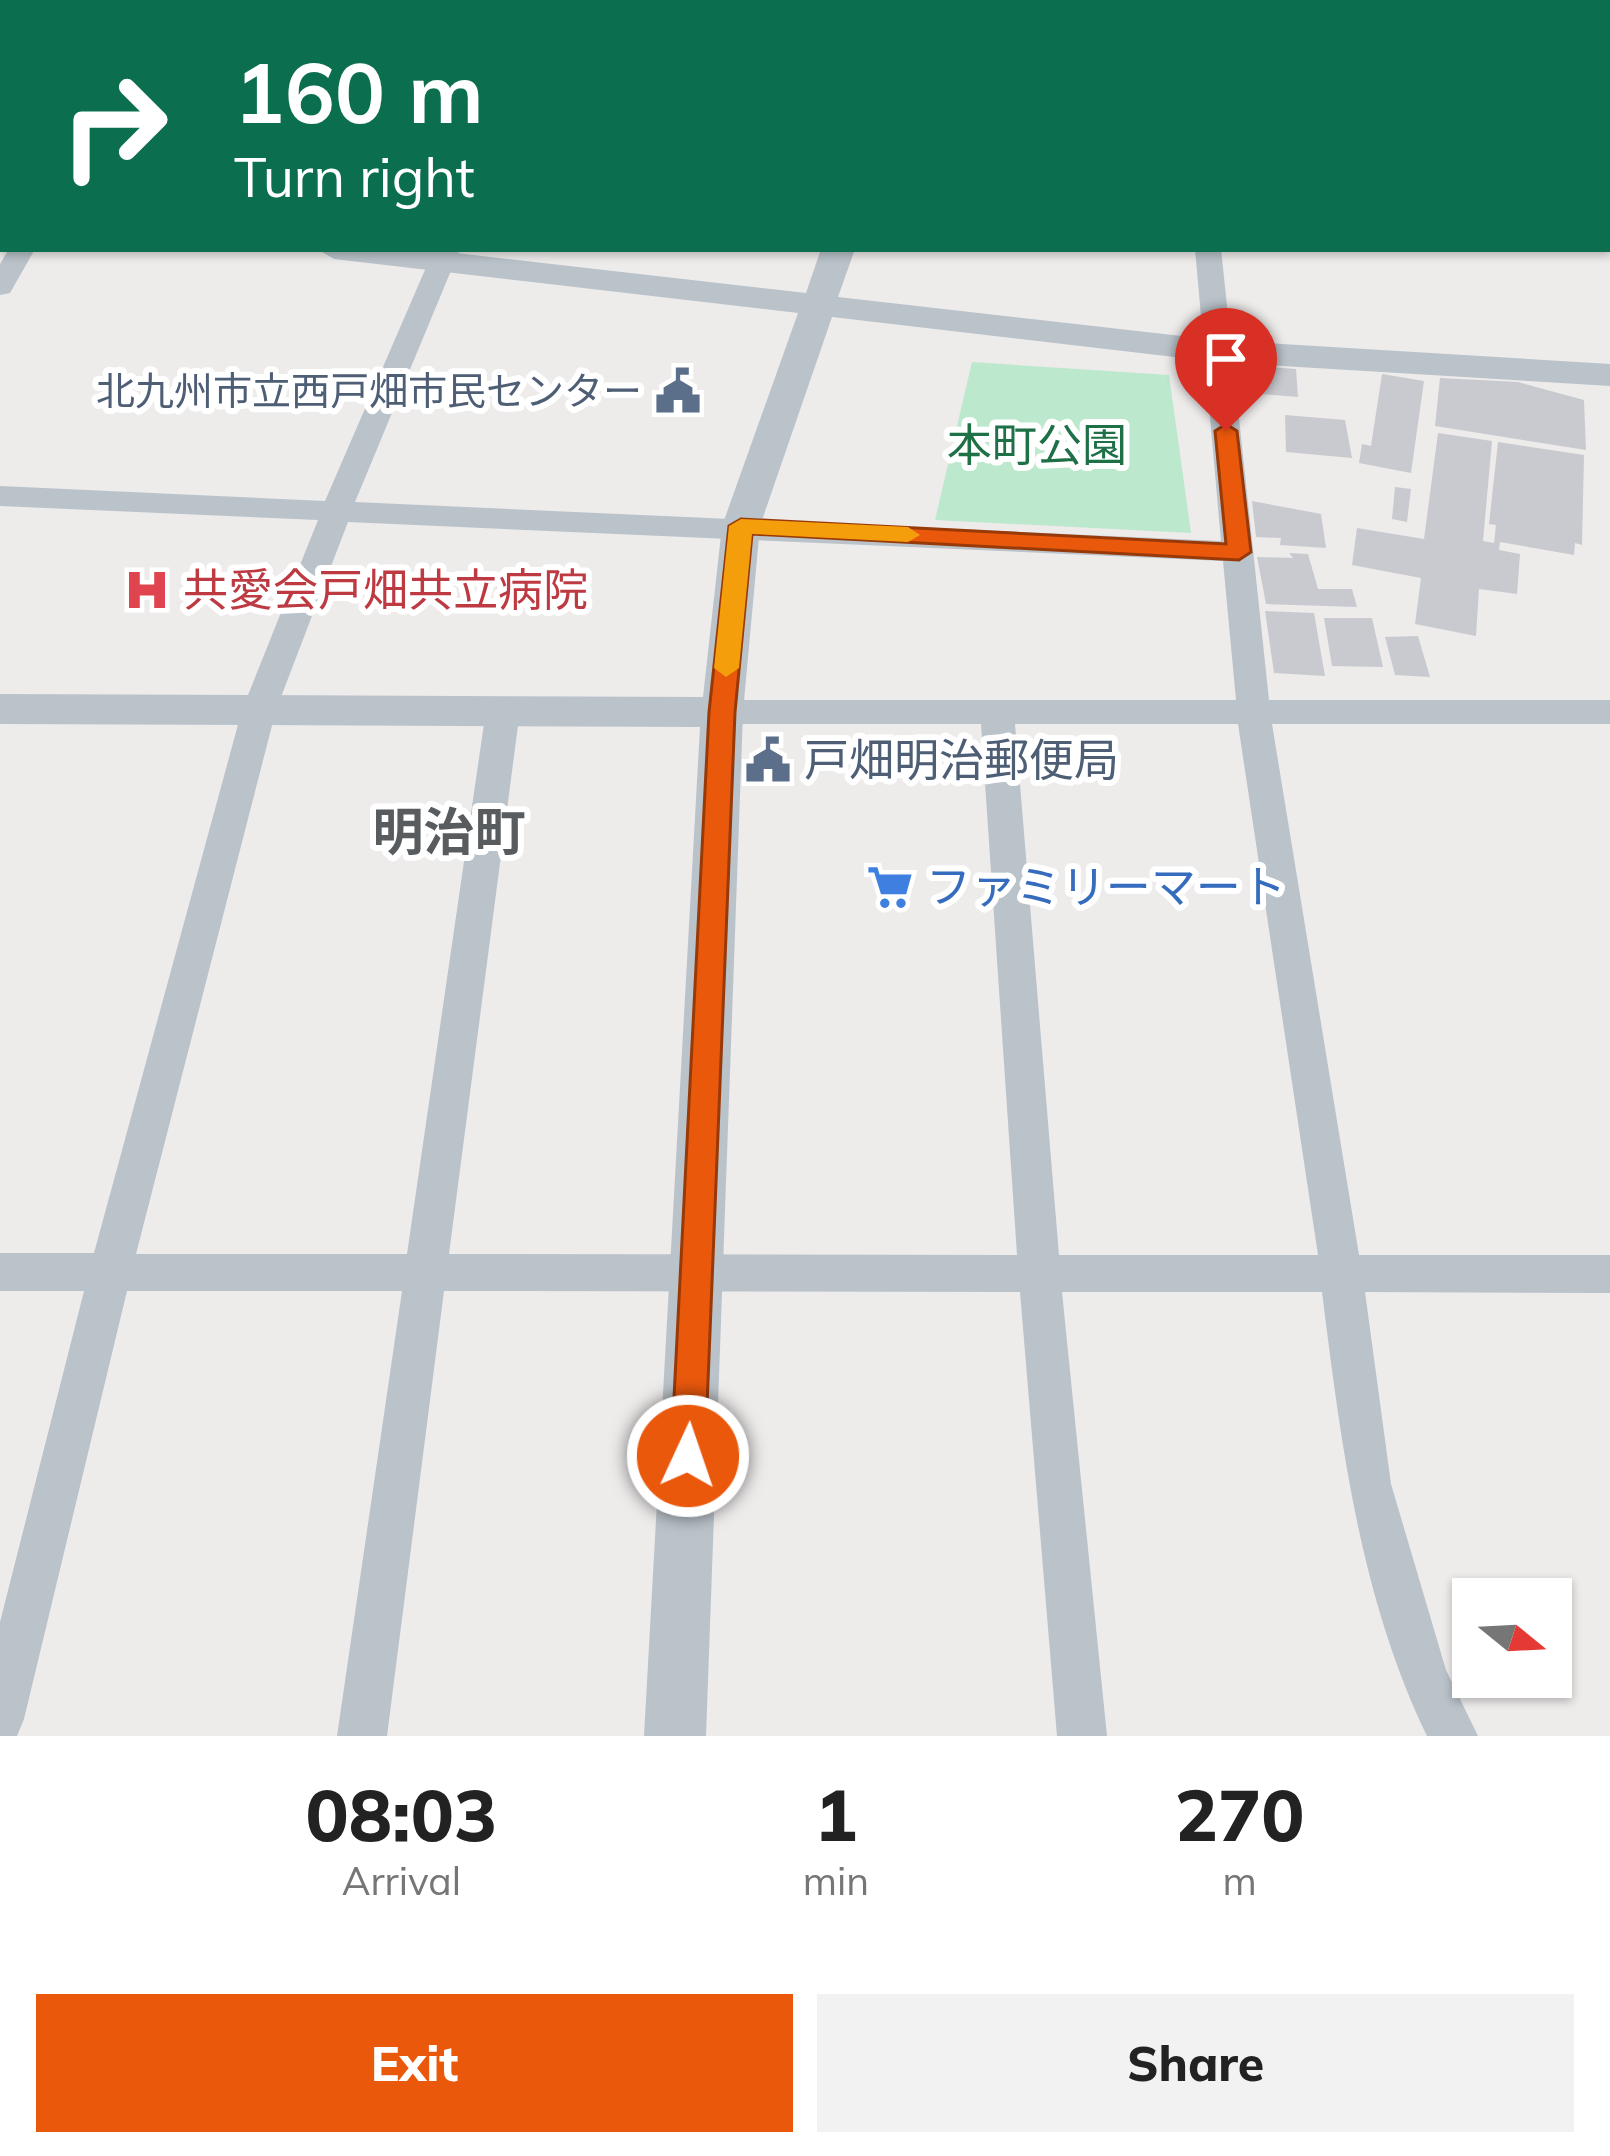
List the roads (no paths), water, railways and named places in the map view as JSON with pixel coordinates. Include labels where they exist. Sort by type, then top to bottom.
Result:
[{"type":"street","points":[[0,287],[20,252]]},
{"type":"street","points":[[375,252],[1217,351],[1610,375]]},
{"type":"street","points":[[675,1736],[722,712],[741,526],[823,304],[837,252]]},
{"type":"street","points":[[1208,252],[1254,716],[1342,1271],[1368,1484],[1424,1677],[1453,1736]]},
{"type":"street","points":[[0,1719],[110,1272],[259,710],[443,257]]},
{"type":"street","points":[[0,496],[1239,552]]},
{"type":"street","points":[[362,1736],[429,1272],[502,710]]},
{"type":"street","points":[[1,712],[1254,716],[1610,712]]},
{"type":"street","points":[[997,714],[1039,1273],[1082,1736]]},
{"type":"street","points":[[0,1272],[1610,1274]]},
{"type":"place","name":"北九州市立西戸畑市民センター","points":[[678,391]]},
{"type":"place","name":"共愛会戸畑共立病院","points":[[147,590]]},
{"type":"place","name":"戸畑明治郵便局","points":[[768,760]]},
{"type":"place","name":"ファミリーマート","points":[[890,887]]},
{"type":"district","name":"明治町","points":[[449,832]]},
{"type":"park label","name":"本町公園","points":[[1037,445]]}]
